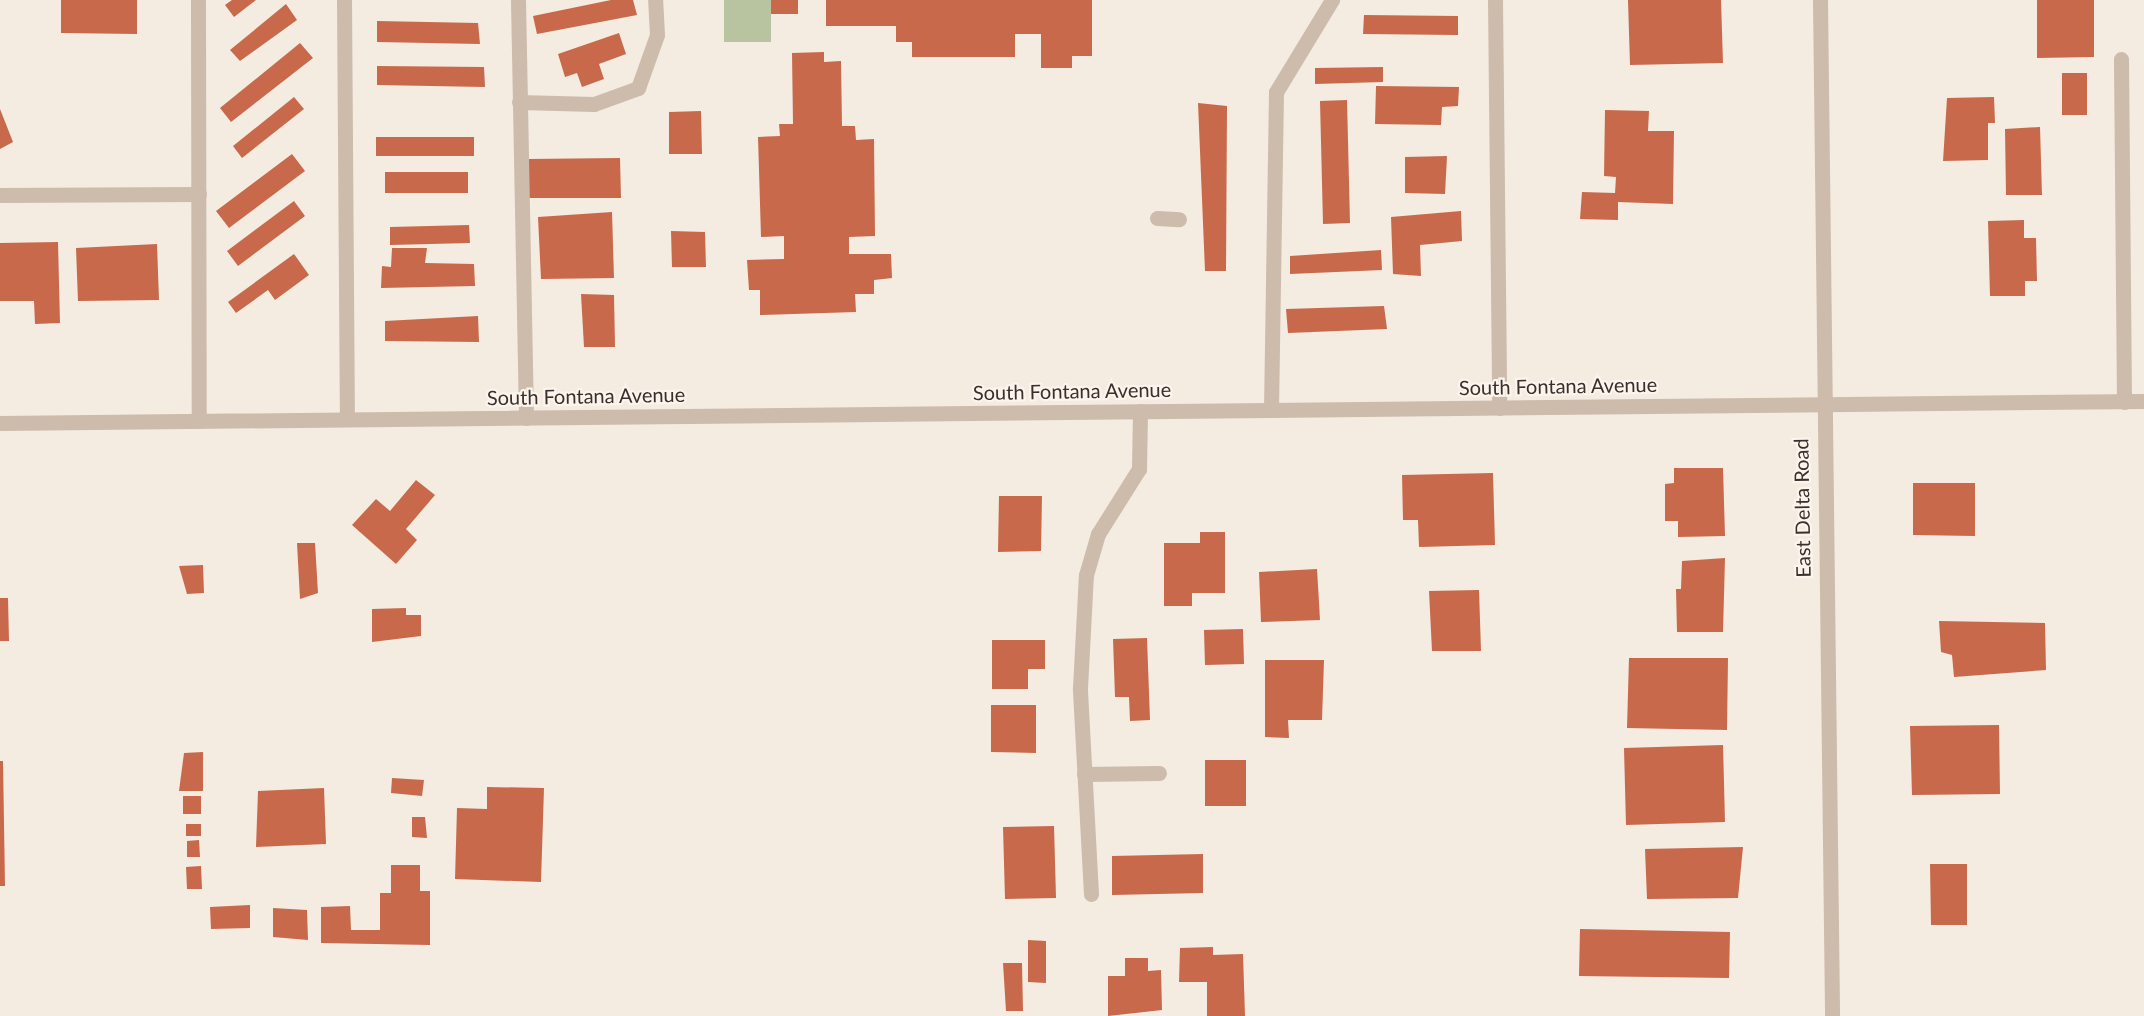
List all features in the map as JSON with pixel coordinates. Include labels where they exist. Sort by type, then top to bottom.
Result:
[{"type":"street","points":[[198,0],[200,421]]},
{"type":"street","points":[[344,0],[347,419]]},
{"type":"street","points":[[518,0],[526,418]]},
{"type":"street","points":[[519,102],[594,104],[638,88],[657,35],[656,0]]},
{"type":"street","points":[[1271,410],[1276,92],[1332,0]]},
{"type":"street","points":[[1496,0],[1499,408]]},
{"type":"street","name":"East Delta Road","points":[[1820,0],[1821,404],[1832,1016]]},
{"type":"street","points":[[2121,59],[2124,402]]},
{"type":"street","points":[[0,195],[199,194]]},
{"type":"street","points":[[1157,218],[1179,219]]},
{"type":"street","name":"South Fontana Avenue","points":[[0,423],[2144,401]]},
{"type":"street","points":[[1091,894],[1080,688],[1086,575],[1098,534],[1139,469],[1140,411]]},
{"type":"street","points":[[1084,774],[1159,773]]},
{"type":"green space","points":[[724,0],[771,0],[771,42],[724,42]]},
{"type":"building","points":[[61,0],[137,0],[137,34],[61,33]]},
{"type":"building","points":[[232,0],[256,0],[234,17],[225,5]]},
{"type":"building","points":[[611,0],[633,0],[637,15],[537,34],[533,16]]},
{"type":"building","points":[[771,0],[798,0],[798,14],[771,14]]},
{"type":"building","points":[[826,0],[1092,0],[1092,56],[1072,56],[1072,68],[1041,68],[1041,34],[1015,34],[1015,57],[912,57],[912,42],[896,42],[896,26],[826,26]]},
{"type":"building","points":[[1628,0],[1721,0],[1723,63],[1630,65]]},
{"type":"building","points":[[2037,0],[2094,0],[2094,57],[2037,58]]},
{"type":"building","points":[[286,4],[297,20],[240,61],[230,50]]},
{"type":"building","points":[[1364,15],[1458,16],[1458,35],[1363,34]]},
{"type":"building","points":[[377,21],[478,23],[480,44],[377,42]]},
{"type":"building","points":[[619,33],[626,54],[599,64],[604,79],[582,87],[577,73],[565,77],[558,54]]},
{"type":"building","points":[[300,43],[313,58],[231,122],[220,108]]},
{"type":"building","points":[[824,52],[824,62],[841,61],[842,126],[855,126],[856,140],[874,139],[875,236],[849,237],[849,254],[891,254],[892,278],[874,280],[874,294],[855,294],[856,312],[760,315],[760,290],[749,290],[747,260],[784,259],[784,236],[761,237],[758,137],[780,136],[779,124],[793,124],[792,53]]},
{"type":"building","points":[[377,66],[484,67],[485,87],[377,85]]},
{"type":"building","points":[[1383,67],[1383,82],[1315,84],[1315,68]]},
{"type":"building","points":[[2062,73],[2087,73],[2087,115],[2062,115]]},
{"type":"building","points":[[1376,86],[1459,87],[1458,106],[1442,107],[1441,125],[1375,124]]},
{"type":"building","points":[[294,97],[304,109],[242,158],[233,146]]},
{"type":"building","points":[[1994,97],[1995,123],[1988,123],[1988,160],[1943,161],[1947,98]]},
{"type":"building","points":[[1347,100],[1350,223],[1323,224],[1320,101]]},
{"type":"building","points":[[1198,103],[1227,106],[1226,271],[1205,271]]},
{"type":"building","points":[[0,109],[13,142],[0,149]]},
{"type":"building","points":[[1605,110],[1649,111],[1648,131],[1674,131],[1673,204],[1618,202],[1618,220],[1580,219],[1582,192],[1615,193],[1616,177],[1604,176]]},
{"type":"building","points":[[701,111],[702,154],[669,154],[669,112]]},
{"type":"building","points":[[2040,127],[2042,195],[2006,195],[2005,129]]},
{"type":"building","points":[[376,137],[474,137],[474,156],[376,156]]},
{"type":"building","points":[[292,154],[305,171],[229,228],[216,211]]},
{"type":"building","points":[[1447,156],[1445,194],[1405,193],[1405,157]]},
{"type":"building","points":[[620,158],[621,198],[528,198],[528,159]]},
{"type":"building","points":[[385,172],[468,172],[468,193],[385,193]]},
{"type":"building","points":[[294,201],[305,216],[238,266],[227,251]]},
{"type":"building","points":[[1461,211],[1462,241],[1420,245],[1421,276],[1393,274],[1391,217]]},
{"type":"building","points":[[612,212],[614,278],[541,279],[538,217]]},
{"type":"building","points":[[2024,220],[2024,238],[2036,238],[2037,281],[2025,281],[2025,296],[1990,296],[1988,221]]},
{"type":"building","points":[[469,225],[470,243],[390,245],[390,227]]},
{"type":"building","points":[[671,231],[705,232],[706,267],[672,267]]},
{"type":"building","points":[[58,242],[60,323],[35,324],[34,301],[0,301],[0,243]]},
{"type":"building","points":[[157,244],[159,300],[78,301],[76,248]]},
{"type":"building","points":[[392,248],[427,248],[425,263],[474,264],[475,286],[381,288],[382,266],[391,267]]},
{"type":"building","points":[[1381,250],[1382,270],[1290,274],[1290,256]]},
{"type":"building","points":[[294,254],[309,275],[275,300],[268,290],[236,313],[228,302]]},
{"type":"building","points":[[581,294],[614,295],[615,347],[584,347]]},
{"type":"building","points":[[1384,306],[1387,329],[1288,333],[1286,309]]},
{"type":"building","points":[[478,316],[479,342],[385,341],[385,321]]},
{"type":"building","points":[[1674,468],[1723,468],[1725,536],[1678,537],[1678,521],[1665,521],[1665,484],[1674,483]]},
{"type":"building","points":[[1493,473],[1495,545],[1419,547],[1418,520],[1403,520],[1402,475]]},
{"type":"building","points":[[416,480],[435,495],[406,529],[417,540],[396,564],[352,525],[376,499],[390,511]]},
{"type":"building","points":[[1913,483],[1975,483],[1975,536],[1913,535]]},
{"type":"building","points":[[999,496],[1042,496],[1041,551],[998,552]]},
{"type":"building","points":[[1200,532],[1225,532],[1225,593],[1192,593],[1192,606],[1164,606],[1164,543],[1200,543]]},
{"type":"building","points":[[297,543],[315,543],[318,593],[300,599]]},
{"type":"building","points":[[1725,558],[1723,632],[1677,632],[1676,589],[1681,589],[1682,561]]},
{"type":"building","points":[[203,565],[204,593],[187,594],[179,566]]},
{"type":"building","points":[[1317,569],[1320,620],[1261,622],[1259,572]]},
{"type":"building","points":[[1479,590],[1481,651],[1432,651],[1429,591]]},
{"type":"building","points":[[0,598],[8,598],[9,641],[0,641]]},
{"type":"building","points":[[406,608],[406,615],[421,615],[421,636],[372,642],[372,609]]},
{"type":"building","points":[[1939,621],[2045,623],[2046,670],[1954,677],[1952,655],[1941,652]]},
{"type":"building","points":[[1243,629],[1244,664],[1205,665],[1204,630]]},
{"type":"building","points":[[1147,638],[1150,720],[1130,721],[1129,697],[1115,697],[1113,639]]},
{"type":"building","points":[[992,640],[1045,640],[1045,669],[1028,669],[1028,689],[992,689]]},
{"type":"building","points":[[1629,658],[1728,658],[1727,730],[1627,728]]},
{"type":"building","points":[[1265,660],[1324,660],[1322,720],[1288,720],[1289,738],[1265,737]]},
{"type":"building","points":[[991,705],[1036,705],[1036,753],[991,752]]},
{"type":"building","points":[[1999,725],[2000,794],[1912,795],[1910,726]]},
{"type":"building","points":[[1723,745],[1725,822],[1626,825],[1624,748]]},
{"type":"building","points":[[203,752],[203,791],[179,791],[184,753]]},
{"type":"building","points":[[1205,760],[1246,760],[1246,806],[1205,806]]},
{"type":"building","points":[[0,761],[3,761],[5,886],[0,886]]},
{"type":"building","points":[[392,778],[424,780],[422,796],[391,793]]},
{"type":"building","points":[[487,787],[544,788],[541,882],[455,879],[457,808],[487,809]]},
{"type":"building","points":[[324,788],[326,844],[256,847],[258,791]]},
{"type":"building","points":[[183,796],[201,796],[201,814],[183,814]]},
{"type":"building","points":[[412,817],[425,817],[427,838],[412,837]]},
{"type":"building","points":[[186,824],[201,824],[201,836],[186,836]]},
{"type":"building","points":[[1054,826],[1056,898],[1005,899],[1003,827]]},
{"type":"building","points":[[199,840],[200,857],[187,857],[187,841]]},
{"type":"building","points":[[1743,847],[1738,898],[1647,899],[1645,849]]},
{"type":"building","points":[[1203,854],[1203,893],[1112,895],[1112,856]]},
{"type":"building","points":[[1930,864],[1967,864],[1967,925],[1931,925]]},
{"type":"building","points":[[391,865],[420,865],[420,891],[430,891],[430,945],[321,943],[321,907],[350,906],[351,930],[380,930],[380,893],[391,893]]},
{"type":"building","points":[[201,866],[202,889],[187,889],[186,867]]},
{"type":"building","points":[[250,905],[250,928],[211,929],[210,907]]},
{"type":"building","points":[[273,908],[307,910],[308,940],[273,937]]},
{"type":"building","points":[[1580,929],[1730,932],[1729,978],[1579,976]]},
{"type":"building","points":[[1028,940],[1046,941],[1046,983],[1028,982]]},
{"type":"building","points":[[1213,947],[1213,955],[1243,954],[1245,1016],[1207,1016],[1207,982],[1179,982],[1180,948]]},
{"type":"building","points":[[1125,958],[1148,958],[1148,971],[1161,970],[1162,1010],[1108,1016],[1108,976],[1125,976]]},
{"type":"building","points":[[1003,963],[1022,963],[1023,1011],[1006,1011]]}]
